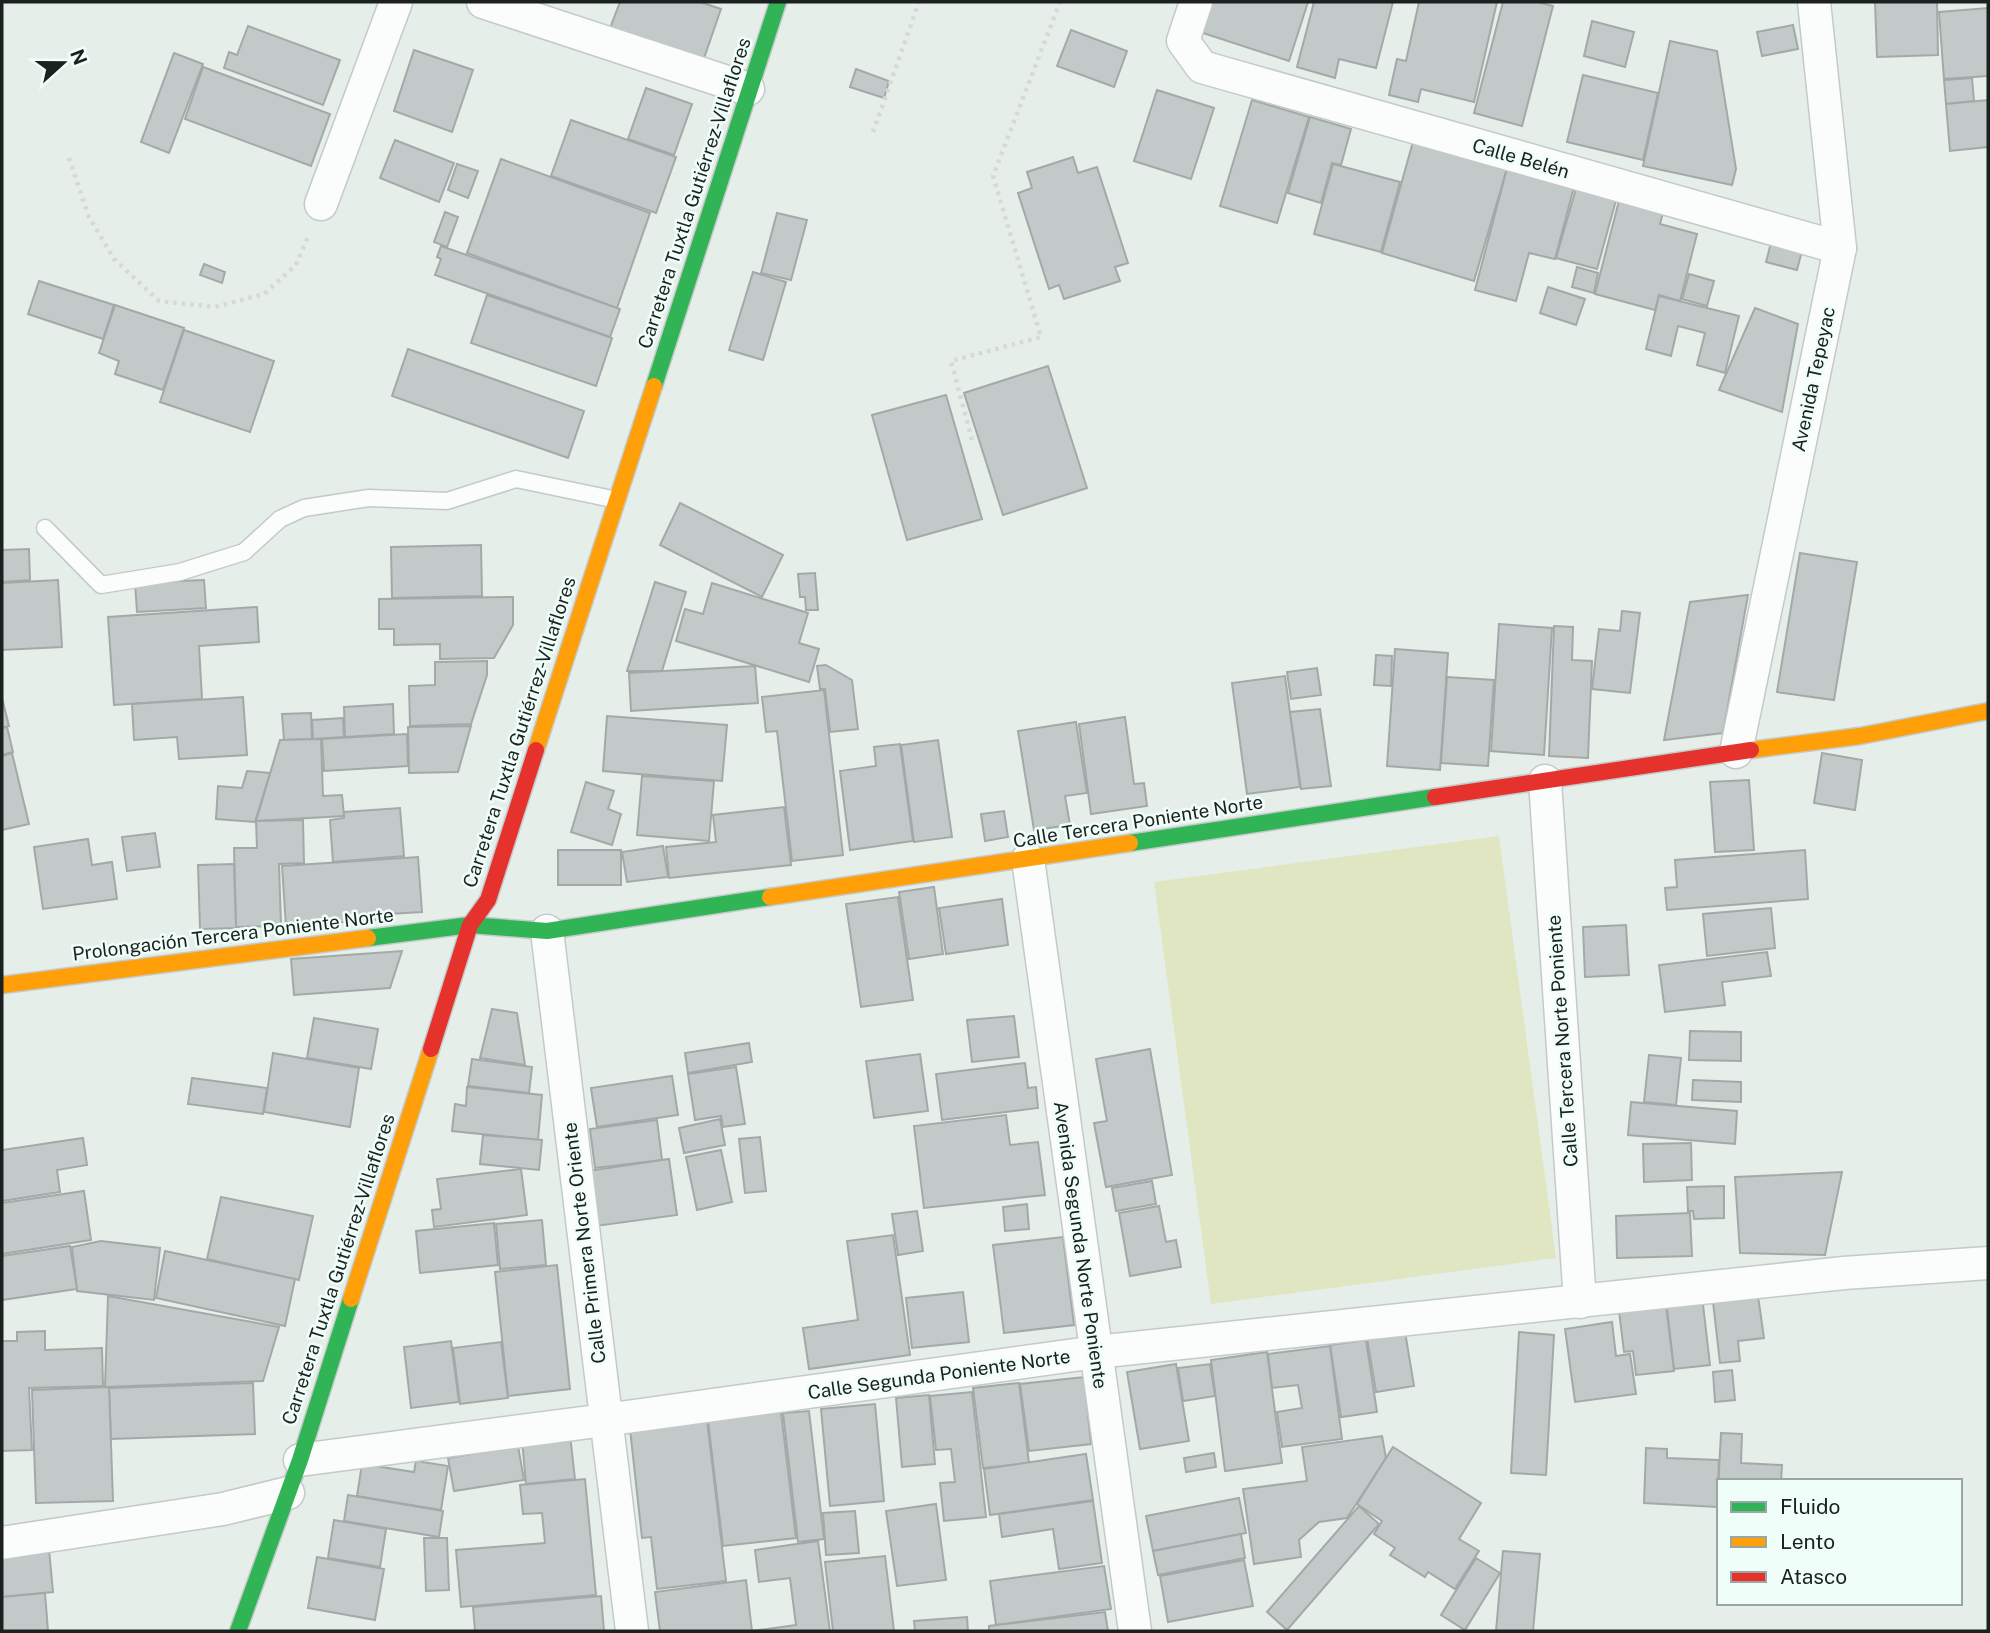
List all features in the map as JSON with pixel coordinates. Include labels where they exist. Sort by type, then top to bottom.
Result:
[{"type":"street","points":[[321,204],[396,2]]},
{"type":"street","points":[[483,2],[748,89]]},
{"type":"street","name":"Carretera Tuxtla Gutiérrez-Villaflores","points":[[238,1631],[300,1460],[470,925],[488,900],[778,2]]},
{"type":"street","name":"Calle Belén","points":[[1196,2],[1183,41],[1202,67],[1840,248]]},
{"type":"street","name":"Avenida Tepeyac","points":[[1736,752],[1840,248],[1814,2]]},
{"type":"street","name":"Calle Tercera Poniente Norte","points":[[547,931],[1736,752],[1860,736],[1988,711]]},
{"type":"street","name":"Calle Tercera Norte Poniente","points":[[1545,781],[1580,1301]]},
{"type":"street","name":"Avenida Segunda Norte Poniente","points":[[1028,859],[1135,1631]]},
{"type":"street","points":[[470,925],[547,931]]},
{"type":"street","name":"Prolongación Tercera Poniente Norte","points":[[2,985],[470,925]]},
{"type":"street","name":"Calle Primera Norte Oriente","points":[[547,931],[632,1631]]},
{"type":"street","name":"Calle Segunda Poniente Norte","points":[[300,1460],[1096,1352],[1844,1273],[1988,1263]]},
{"type":"street","points":[[2,1543],[223,1509],[288,1493]]},
{"type":"lane","points":[[45,528],[101,585],[180,572],[244,552],[280,519],[304,508],[369,498],[447,501],[516,479],[618,500]]},
{"type":"path","points":[[873,132],[919,2]]},
{"type":"path","points":[[972,440],[951,361],[1041,337],[993,176],[1060,2]]},
{"type":"path","points":[[69,158],[89,217],[114,260],[159,301],[215,307],[264,294],[296,265],[321,204]]},
{"type":"green space","points":[[1499,836],[1556,1258],[1211,1304],[1154,882]]},
{"type":"building","points":[[620,2],[700,2],[721,9],[702,64],[609,31]]},
{"type":"building","points":[[1206,2],[1308,2],[1289,61],[1197,31]]},
{"type":"building","points":[[1314,2],[1393,2],[1376,68],[1339,59],[1335,78],[1297,67]]},
{"type":"building","points":[[1419,2],[1497,2],[1474,102],[1421,89],[1418,102],[1389,95],[1397,59],[1406,61]]},
{"type":"building","points":[[1503,2],[1537,2],[1553,6],[1522,126],[1474,113]]},
{"type":"building","points":[[1875,2],[1937,2],[1938,55],[1877,57]]},
{"type":"building","points":[[1988,8],[1988,76],[1944,79],[1939,12]]},
{"type":"building","points":[[1592,21],[1634,32],[1625,67],[1584,56]]},
{"type":"building","points":[[1793,25],[1798,49],[1762,56],[1757,32]]},
{"type":"building","points":[[248,26],[340,60],[323,105],[224,68],[229,52],[237,55]]},
{"type":"building","points":[[1071,30],[1127,51],[1114,87],[1057,66]]},
{"type":"building","points":[[1670,41],[1717,51],[1736,169],[1732,185],[1643,166]]},
{"type":"building","points":[[414,50],[473,70],[452,132],[394,111]]},
{"type":"building","points":[[174,53],[203,64],[169,153],[141,142]]},
{"type":"building","points":[[203,67],[330,114],[311,166],[185,119]]},
{"type":"building","points":[[856,69],[889,81],[884,98],[850,87]]},
{"type":"building","points":[[1583,75],[1658,93],[1643,160],[1567,142]]},
{"type":"building","points":[[1972,78],[1974,101],[1946,104],[1944,80]]},
{"type":"building","points":[[646,88],[692,104],[674,155],[628,139]]},
{"type":"building","points":[[1157,90],[1214,108],[1191,179],[1134,161]]},
{"type":"building","points":[[1252,100],[1309,117],[1277,223],[1220,206]]},
{"type":"building","points":[[1988,100],[1988,147],[1950,151],[1946,104]]},
{"type":"building","points":[[1310,117],[1351,129],[1341,165],[1332,163],[1321,203],[1288,193]]},
{"type":"building","points":[[571,120],[676,157],[656,213],[551,176]]},
{"type":"building","points":[[1414,138],[1508,165],[1474,281],[1382,253]]},
{"type":"building","points":[[395,140],[454,163],[439,202],[380,178]]},
{"type":"building","points":[[1073,157],[1078,173],[1097,167],[1128,263],[1115,267],[1120,281],[1064,299],[1059,285],[1049,289],[1018,193],[1032,188],[1027,172]]},
{"type":"building","points":[[501,159],[650,213],[617,308],[467,253]]},
{"type":"building","points":[[1509,161],[1576,179],[1555,259],[1529,253],[1516,301],[1475,290]]},
{"type":"building","points":[[457,164],[478,171],[468,198],[448,190]]},
{"type":"building","points":[[1333,164],[1400,182],[1381,252],[1314,234]]},
{"type":"building","points":[[1578,182],[1618,193],[1597,269],[1556,258]]},
{"type":"building","points":[[1621,193],[1665,205],[1660,224],[1697,234],[1680,301],[1659,295],[1655,310],[1595,294]]},
{"type":"building","points":[[445,212],[458,217],[447,247],[434,242]]},
{"type":"building","points":[[777,213],[807,220],[791,280],[761,273]]},
{"type":"building","points":[[1772,239],[1803,247],[1797,270],[1766,262]]},
{"type":"building","points":[[441,246],[620,309],[610,337],[435,275],[441,259],[437,257]]},
{"type":"building","points":[[204,264],[225,272],[222,283],[200,275]]},
{"type":"building","points":[[1577,267],[1598,273],[1594,293],[1572,287]]},
{"type":"building","points":[[753,272],[786,282],[763,360],[729,350]]},
{"type":"building","points":[[1689,274],[1714,281],[1707,306],[1682,299]]},
{"type":"building","points":[[39,281],[114,305],[103,339],[28,314]]},
{"type":"building","points":[[1548,287],[1585,299],[1576,325],[1540,313]]},
{"type":"building","points":[[487,295],[612,338],[596,386],[471,343]]},
{"type":"building","points":[[1659,296],[1739,316],[1725,373],[1697,365],[1705,333],[1678,326],[1671,356],[1646,349]]},
{"type":"building","points":[[115,305],[184,328],[163,390],[115,374],[119,361],[99,353]]},
{"type":"building","points":[[1755,308],[1798,324],[1782,412],[1719,390]]},
{"type":"building","points":[[184,330],[274,361],[250,432],[160,402]]},
{"type":"building","points":[[408,349],[584,411],[568,458],[392,396]]},
{"type":"building","points":[[1048,366],[1087,488],[1003,515],[964,393]]},
{"type":"building","points":[[946,395],[982,519],[907,540],[872,415]]},
{"type":"building","points":[[680,503],[783,555],[762,597],[660,545]]},
{"type":"building","points":[[481,545],[482,596],[392,598],[391,547]]},
{"type":"building","points":[[29,549],[30,580],[2,582],[2,550]]},
{"type":"building","points":[[1800,553],[1857,562],[1834,700],[1777,692]]},
{"type":"building","points":[[815,573],[818,610],[806,610],[805,597],[800,597],[798,574]]},
{"type":"building","points":[[58,580],[62,647],[2,650],[2,583]]},
{"type":"building","points":[[204,580],[206,608],[137,612],[135,583]]},
{"type":"building","points":[[655,582],[686,592],[662,671],[627,671]]},
{"type":"building","points":[[712,583],[808,613],[799,643],[819,649],[809,682],[676,641],[685,609],[703,614]]},
{"type":"building","points":[[1748,595],[1723,733],[1664,740],[1690,602]]},
{"type":"building","points":[[513,597],[513,625],[494,658],[440,659],[440,644],[394,645],[394,629],[379,629],[379,599]]},
{"type":"building","points":[[257,607],[259,642],[199,646],[202,699],[114,705],[108,617]]},
{"type":"building","points":[[1622,611],[1640,613],[1630,693],[1592,689],[1599,629],[1620,631]]},
{"type":"building","points":[[1499,624],[1552,628],[1544,755],[1491,751]]},
{"type":"building","points":[[1554,626],[1573,627],[1572,660],[1592,661],[1588,758],[1549,756]]},
{"type":"building","points":[[1395,649],[1448,653],[1440,770],[1387,766]]},
{"type":"building","points":[[1376,655],[1392,656],[1391,686],[1374,685]]},
{"type":"building","points":[[487,661],[487,675],[471,724],[410,726],[409,686],[435,685],[435,662]]},
{"type":"building","points":[[826,665],[852,680],[858,729],[830,732],[825,689],[820,689],[817,666]]},
{"type":"building","points":[[755,666],[758,703],[631,711],[629,673]]},
{"type":"building","points":[[1317,668],[1321,695],[1291,699],[1287,672]]},
{"type":"building","points":[[1285,676],[1300,787],[1247,794],[1232,683]]},
{"type":"building","points":[[1447,677],[1494,680],[1488,766],[1441,763]]},
{"type":"building","points":[[824,690],[843,855],[792,861],[777,731],[766,732],[762,697]]},
{"type":"building","points":[[243,697],[247,755],[179,759],[177,737],[134,740],[132,704]]},
{"type":"building","points":[[2,698],[9,726],[2,728]]},
{"type":"building","points":[[393,704],[394,734],[345,737],[344,707]]},
{"type":"building","points":[[1320,709],[1331,786],[1301,789],[1290,712]]},
{"type":"building","points":[[311,713],[312,739],[284,740],[282,714]]},
{"type":"building","points":[[607,716],[727,725],[722,781],[603,771]]},
{"type":"building","points":[[1125,717],[1134,784],[1144,783],[1147,806],[1091,814],[1079,724]]},
{"type":"building","points":[[343,718],[344,737],[313,739],[312,720]]},
{"type":"building","points":[[1076,722],[1087,793],[1065,796],[1070,825],[1034,830],[1018,731]]},
{"type":"building","points":[[471,726],[458,772],[409,773],[408,727]]},
{"type":"building","points":[[7,727],[13,752],[2,755],[2,728]]},
{"type":"building","points":[[407,734],[408,766],[324,771],[322,739]]},
{"type":"building","points":[[321,739],[323,796],[342,795],[344,816],[256,821],[280,740]]},
{"type":"building","points":[[938,740],[952,837],[914,842],[901,745]]},
{"type":"building","points":[[900,744],[913,841],[850,850],[840,771],[876,766],[874,747]]},
{"type":"building","points":[[12,753],[29,824],[2,830],[2,756]]},
{"type":"building","points":[[1822,753],[1862,760],[1855,810],[1814,803]]},
{"type":"building","points":[[247,771],[270,773],[255,822],[216,819],[218,786],[242,788]]},
{"type":"building","points":[[642,776],[714,781],[709,841],[637,835]]},
{"type":"building","points":[[1749,780],[1754,850],[1715,852],[1710,782]]},
{"type":"building","points":[[586,782],[614,791],[608,809],[621,814],[612,845],[571,832]]},
{"type":"building","points":[[784,807],[791,865],[669,878],[666,847],[716,842],[713,815]]},
{"type":"building","points":[[400,808],[404,856],[333,862],[330,820],[344,818],[344,812]]},
{"type":"building","points":[[1004,811],[1008,837],[985,841],[981,814]]},
{"type":"building","points":[[303,820],[304,863],[279,864],[281,926],[236,927],[234,848],[257,848],[256,821]]},
{"type":"building","points":[[155,833],[160,867],[127,871],[122,837]]},
{"type":"building","points":[[88,839],[92,865],[112,862],[117,899],[43,909],[34,847]]},
{"type":"building","points":[[663,846],[668,877],[627,882],[622,852]]},
{"type":"building","points":[[558,850],[621,850],[621,885],[558,885]]},
{"type":"building","points":[[1805,850],[1808,899],[1667,910],[1665,888],[1677,887],[1675,860]]},
{"type":"building","points":[[418,857],[422,912],[388,914],[388,919],[286,926],[282,866]]},
{"type":"building","points":[[234,864],[236,928],[200,929],[198,865]]},
{"type":"building","points":[[934,887],[943,954],[909,959],[899,892]]},
{"type":"building","points":[[898,897],[913,1000],[861,1007],[846,904]]},
{"type":"building","points":[[1002,899],[1008,945],[946,954],[939,908]]},
{"type":"building","points":[[1771,908],[1775,948],[1707,956],[1703,914]]},
{"type":"building","points":[[1626,925],[1629,975],[1585,977],[1583,927]]},
{"type":"building","points":[[402,951],[390,988],[294,995],[291,959]]},
{"type":"building","points":[[1767,952],[1771,976],[1722,982],[1725,1005],[1665,1012],[1659,965]]},
{"type":"building","points":[[492,1009],[517,1013],[525,1065],[480,1058]]},
{"type":"building","points":[[1014,1016],[1019,1057],[972,1062],[967,1020]]},
{"type":"building","points":[[314,1018],[378,1029],[371,1069],[307,1058]]},
{"type":"building","points":[[1690,1031],[1741,1032],[1741,1061],[1689,1060]]},
{"type":"building","points":[[749,1043],[752,1062],[688,1073],[685,1053]]},
{"type":"building","points":[[1150,1049],[1172,1175],[1106,1187],[1094,1123],[1107,1121],[1096,1059]]},
{"type":"building","points":[[273,1053],[359,1068],[350,1127],[264,1112]]},
{"type":"building","points":[[920,1054],[928,1111],[874,1118],[866,1061]]},
{"type":"building","points":[[1649,1055],[1681,1058],[1676,1105],[1644,1102]]},
{"type":"building","points":[[472,1059],[532,1067],[529,1093],[468,1086]]},
{"type":"building","points":[[1025,1063],[1028,1088],[1036,1087],[1038,1108],[942,1120],[936,1074]]},
{"type":"building","points":[[736,1067],[745,1124],[723,1127],[721,1116],[695,1120],[688,1074]]},
{"type":"building","points":[[672,1076],[678,1115],[597,1127],[591,1088]]},
{"type":"building","points":[[192,1078],[267,1088],[263,1114],[188,1104]]},
{"type":"building","points":[[1693,1080],[1741,1082],[1741,1102],[1692,1100]]},
{"type":"building","points":[[467,1087],[542,1095],[538,1140],[452,1131],[455,1104],[466,1106]]},
{"type":"building","points":[[1631,1102],[1737,1111],[1735,1144],[1628,1135]]},
{"type":"building","points":[[1006,1115],[1010,1145],[1038,1142],[1045,1195],[924,1208],[914,1126]]},
{"type":"building","points":[[720,1119],[725,1145],[684,1153],[679,1128]]},
{"type":"building","points":[[657,1120],[662,1160],[595,1168],[590,1129]]},
{"type":"building","points":[[483,1135],[542,1140],[539,1170],[480,1164]]},
{"type":"building","points":[[760,1137],[766,1191],[745,1193],[739,1139]]},
{"type":"building","points":[[83,1138],[87,1165],[57,1170],[60,1192],[2,1201],[2,1150]]},
{"type":"building","points":[[1691,1143],[1692,1180],[1644,1182],[1643,1144]]},
{"type":"building","points":[[721,1150],[732,1202],[697,1210],[686,1157]]},
{"type":"building","points":[[669,1159],[677,1215],[596,1226],[588,1171]]},
{"type":"building","points":[[521,1169],[527,1215],[434,1227],[432,1210],[441,1209],[437,1179]]},
{"type":"building","points":[[1842,1172],[1825,1255],[1740,1253],[1735,1177]]},
{"type":"building","points":[[1152,1181],[1156,1204],[1116,1211],[1112,1188]]},
{"type":"building","points":[[1724,1186],[1724,1218],[1694,1219],[1693,1211],[1688,1211],[1687,1187]]},
{"type":"building","points":[[84,1191],[91,1240],[2,1254],[2,1203]]},
{"type":"building","points":[[221,1197],[313,1216],[299,1280],[207,1259]]},
{"type":"building","points":[[1027,1204],[1029,1229],[1005,1231],[1003,1207]]},
{"type":"building","points":[[1159,1206],[1166,1242],[1176,1240],[1181,1267],[1130,1276],[1119,1213]]},
{"type":"building","points":[[917,1211],[923,1251],[898,1255],[892,1214]]},
{"type":"building","points":[[1690,1213],[1692,1256],[1617,1258],[1616,1216]]},
{"type":"building","points":[[542,1220],[546,1265],[500,1269],[496,1224]]},
{"type":"building","points":[[494,1223],[498,1265],[420,1273],[416,1231]]},
{"type":"building","points":[[893,1235],[910,1355],[809,1369],[803,1328],[858,1320],[847,1241]]},
{"type":"building","points":[[1063,1237],[1074,1325],[1004,1333],[993,1245]]},
{"type":"building","points":[[101,1241],[160,1248],[154,1300],[77,1291],[72,1247]]},
{"type":"building","points":[[70,1246],[77,1289],[2,1300],[2,1256]]},
{"type":"building","points":[[165,1251],[295,1279],[285,1326],[156,1298]]},
{"type":"building","points":[[557,1265],[570,1389],[508,1396],[495,1272]]},
{"type":"building","points":[[963,1292],[969,1342],[912,1348],[906,1298]]},
{"type":"building","points":[[108,1296],[279,1327],[263,1381],[105,1387]]},
{"type":"building","points":[[1702,1296],[1710,1365],[1674,1369],[1666,1300]]},
{"type":"building","points":[[1758,1296],[1764,1338],[1738,1341],[1740,1361],[1720,1363],[1713,1302]]},
{"type":"building","points":[[1666,1306],[1674,1371],[1636,1375],[1633,1351],[1624,1352],[1619,1311]]},
{"type":"building","points":[[1612,1322],[1616,1356],[1630,1354],[1636,1394],[1575,1402],[1565,1329]]},
{"type":"building","points":[[45,1331],[45,1350],[102,1348],[103,1386],[29,1388],[32,1450],[2,1451],[2,1341],[17,1341],[17,1332]]},
{"type":"building","points":[[1405,1332],[1414,1386],[1376,1392],[1367,1338]]},
{"type":"building","points":[[1519,1332],[1554,1335],[1546,1475],[1511,1473]]},
{"type":"building","points":[[1366,1340],[1377,1412],[1341,1417],[1330,1345]]},
{"type":"building","points":[[451,1341],[459,1402],[411,1408],[404,1347]]},
{"type":"building","points":[[501,1342],[508,1398],[460,1404],[453,1348]]},
{"type":"building","points":[[1330,1346],[1342,1439],[1282,1447],[1277,1412],[1302,1408],[1298,1385],[1272,1388],[1268,1354]]},
{"type":"building","points":[[1267,1352],[1282,1463],[1225,1471],[1211,1360]]},
{"type":"building","points":[[1176,1364],[1189,1441],[1140,1449],[1127,1372]]},
{"type":"building","points":[[1210,1364],[1215,1396],[1183,1401],[1178,1368]]},
{"type":"building","points":[[1732,1370],[1735,1400],[1715,1402],[1713,1372]]},
{"type":"building","points":[[1084,1377],[1091,1444],[1029,1451],[1020,1384]]},
{"type":"building","points":[[253,1383],[255,1434],[111,1439],[109,1388]]},
{"type":"building","points":[[1019,1383],[1029,1463],[983,1468],[973,1388]]},
{"type":"building","points":[[109,1387],[113,1501],[36,1503],[32,1390]]},
{"type":"building","points":[[972,1392],[986,1517],[944,1521],[940,1483],[955,1482],[951,1449],[936,1450],[930,1396]]},
{"type":"building","points":[[929,1395],[935,1464],[902,1467],[896,1398]]},
{"type":"building","points":[[875,1404],[884,1501],[830,1506],[821,1409]]},
{"type":"building","points":[[809,1411],[824,1539],[798,1542],[783,1413]]},
{"type":"building","points":[[781,1412],[796,1538],[723,1546],[708,1421]]},
{"type":"building","points":[[707,1420],[726,1581],[657,1589],[651,1537],[642,1538],[630,1429]]},
{"type":"building","points":[[1721,1433],[1742,1434],[1741,1463],[1782,1465],[1781,1479],[1719,1479]]},
{"type":"building","points":[[570,1435],[575,1479],[526,1484],[522,1440]]},
{"type":"building","points":[[1382,1436],[1386,1458],[1347,1518],[1319,1522],[1299,1540],[1301,1557],[1254,1564],[1243,1489],[1307,1481],[1302,1447]]},
{"type":"building","points":[[518,1446],[524,1480],[454,1491],[448,1458]]},
{"type":"building","points":[[1393,1447],[1481,1503],[1459,1539],[1479,1551],[1455,1589],[1428,1572],[1425,1577],[1390,1555],[1395,1548],[1374,1534],[1382,1521],[1357,1504]]},
{"type":"building","points":[[1646,1448],[1667,1449],[1667,1458],[1719,1460],[1717,1507],[1644,1503]]},
{"type":"building","points":[[1214,1453],[1216,1467],[1186,1472],[1184,1458]]},
{"type":"building","points":[[1086,1454],[1093,1500],[990,1515],[984,1469]]},
{"type":"building","points":[[416,1461],[448,1466],[441,1510],[357,1496],[362,1464],[414,1472]]},
{"type":"building","points":[[585,1479],[596,1595],[461,1607],[456,1550],[545,1543],[542,1513],[523,1514],[520,1485]]},
{"type":"building","points":[[348,1495],[443,1511],[439,1537],[344,1521]]},
{"type":"building","points":[[1239,1498],[1246,1533],[1153,1551],[1146,1516]]},
{"type":"building","points":[[1093,1501],[1102,1563],[1059,1569],[1053,1529],[1002,1537],[999,1514]]},
{"type":"building","points":[[936,1504],[946,1580],[897,1586],[886,1511]]},
{"type":"building","points":[[1359,1506],[1379,1524],[1287,1630],[1267,1612]]},
{"type":"building","points":[[855,1511],[859,1553],[826,1555],[823,1513]]},
{"type":"building","points":[[334,1520],[386,1529],[380,1567],[328,1558]]},
{"type":"building","points":[[1241,1534],[1245,1558],[1158,1575],[1153,1551]]},
{"type":"building","points":[[424,1538],[447,1538],[449,1590],[426,1591]]},
{"type":"building","points":[[818,1541],[830,1631],[752,1631],[796,1625],[790,1578],[759,1582],[755,1550]]},
{"type":"building","points":[[49,1549],[53,1592],[2,1597],[2,1554]]},
{"type":"building","points":[[1503,1551],[1540,1554],[1533,1631],[1496,1631]]},
{"type":"building","points":[[885,1556],[894,1631],[833,1631],[825,1562]]},
{"type":"building","points":[[317,1557],[384,1569],[375,1620],[308,1608]]},
{"type":"building","points":[[1476,1558],[1500,1573],[1465,1630],[1441,1615]]},
{"type":"building","points":[[1244,1560],[1253,1606],[1168,1622],[1160,1576]]},
{"type":"building","points":[[1104,1566],[1111,1609],[996,1625],[990,1581]]},
{"type":"building","points":[[746,1580],[752,1631],[660,1631],[655,1592]]},
{"type":"building","points":[[45,1593],[48,1631],[2,1631],[2,1597]]},
{"type":"building","points":[[601,1596],[604,1631],[475,1631],[473,1607]]},
{"type":"building","points":[[1105,1612],[1108,1631],[989,1631],[989,1626]]},
{"type":"building","points":[[967,1617],[968,1631],[915,1631],[914,1621]]},
{"type":"traffic: fast","points":[[654,386],[778,2]]},
{"type":"traffic: fast","points":[[1130,843],[1435,797]]},
{"type":"traffic: fast","points":[[368,938],[470,925],[547,931],[770,897]]},
{"type":"traffic: fast","points":[[238,1631],[300,1460],[351,1299]]},
{"type":"traffic: slow","points":[[536,750],[654,386]]},
{"type":"traffic: slow","points":[[1751,750],[1860,736],[1988,711]]},
{"type":"traffic: slow","points":[[770,897],[1130,843]]},
{"type":"traffic: slow","points":[[2,985],[368,938]]},
{"type":"traffic: slow","points":[[351,1299],[431,1049]]},
{"type":"traffic: jam","points":[[431,1049],[470,925],[488,900],[536,750]]},
{"type":"traffic: jam","points":[[1435,797],[1751,750]]}]
